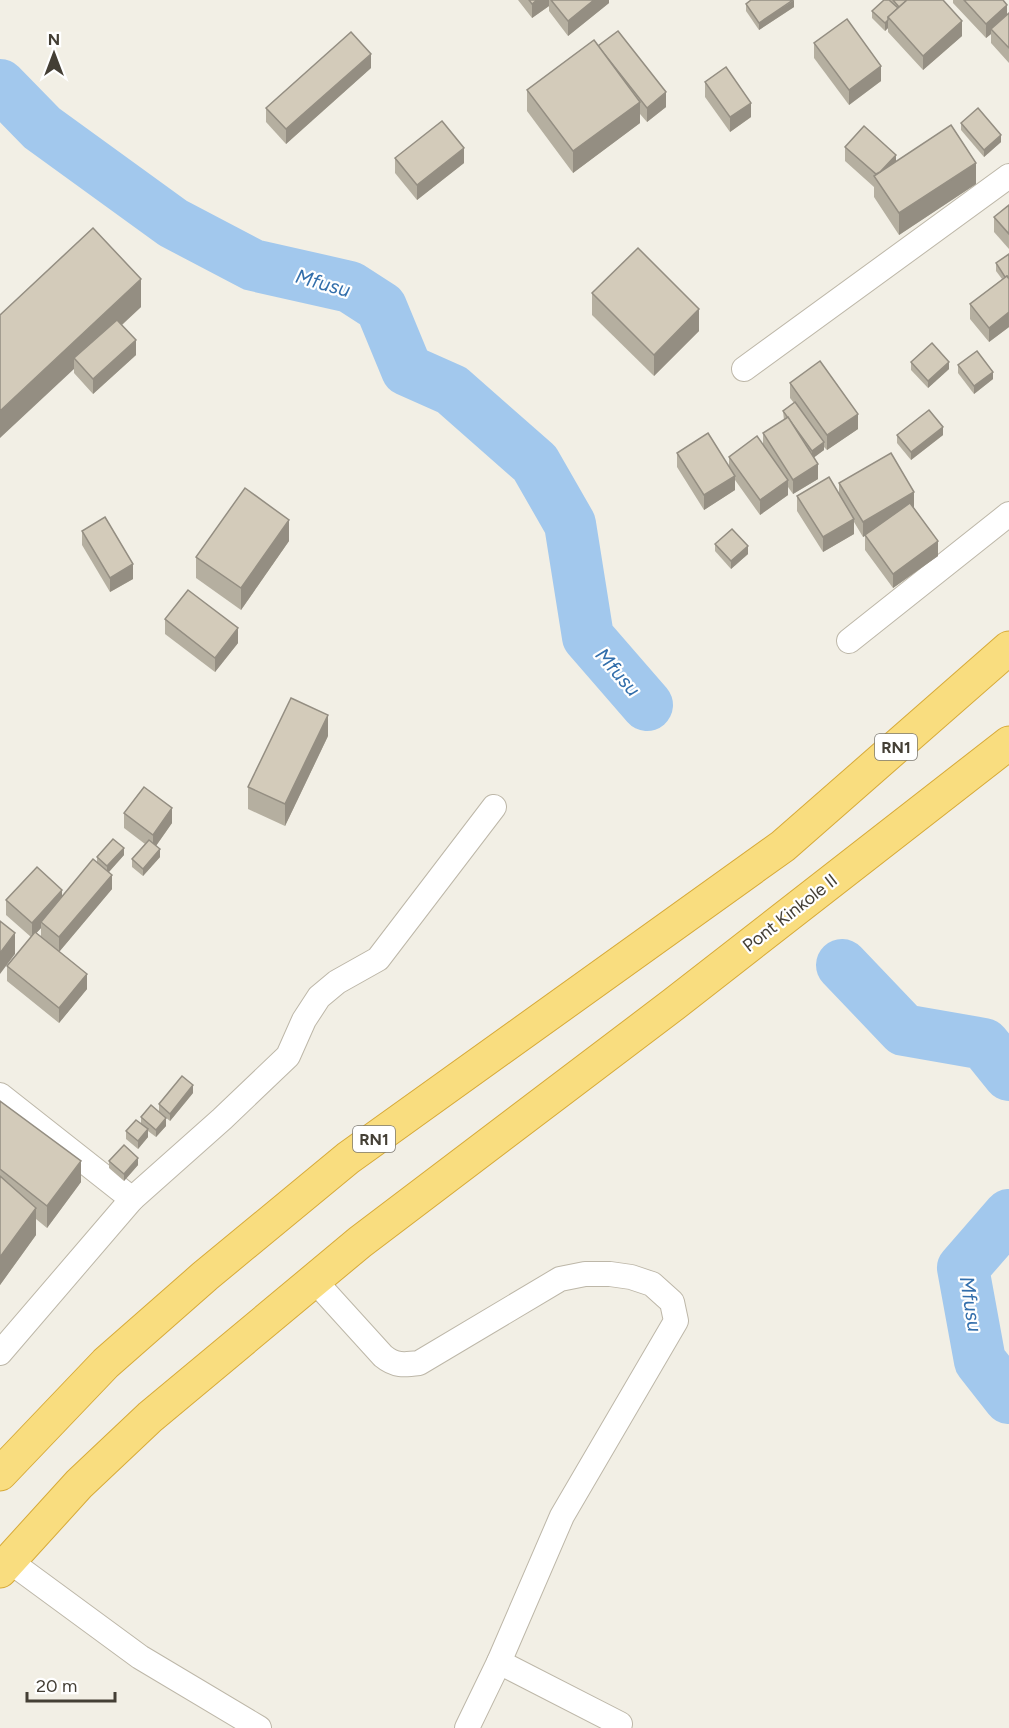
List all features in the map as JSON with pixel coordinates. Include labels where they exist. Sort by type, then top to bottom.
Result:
[{"type":"highway","name":"RN1","points":[[0,1474],[106,1363],[205,1276],[348,1158],[783,846],[1009,648]]},
{"type":"highway","name":"Pont Kinkole II","points":[[4,1565],[79,1485],[150,1417],[360,1242],[674,1004],[1009,743]]},
{"type":"street","points":[[744,369],[1009,176]]},
{"type":"street","points":[[849,641],[1009,514]]},
{"type":"street","points":[[0,1353],[132,1199],[222,1119],[288,1056],[304,1020],[319,997],[337,982],[378,960],[494,807]]},
{"type":"street","points":[[0,1095],[132,1199]]},
{"type":"street","points":[[314,1280],[383,1356],[401,1365],[419,1363],[560,1279],[585,1274],[631,1277],[652,1284],[672,1302],[676,1321],[562,1516],[499,1662],[467,1728]]},
{"type":"street","points":[[4,1565],[140,1657],[260,1728]]},
{"type":"street","points":[[499,1662],[621,1724]]},
{"type":"building","points":[[551,0],[594,0],[568,21]]},
{"type":"building","points":[[751,0],[793,0],[759,23],[746,4]]},
{"type":"building","points":[[884,0],[889,0],[898,8],[885,23],[872,11]]},
{"type":"building","points":[[893,0],[907,0],[899,7]]},
{"type":"building","points":[[907,0],[943,0],[962,21],[923,56],[888,17]]},
{"type":"building","points":[[964,0],[1003,0],[1007,5],[986,24]]},
{"type":"building","points":[[1009,13],[1009,48],[991,29]]},
{"type":"building","points":[[847,19],[881,66],[849,90],[814,43]]},
{"type":"building","points":[[618,31],[666,92],[647,108],[598,46]]},
{"type":"building","points":[[351,32],[371,54],[286,129],[266,108]]},
{"type":"building","points":[[594,40],[640,102],[573,151],[527,90]]},
{"type":"building","points":[[726,67],[751,103],[730,117],[705,82]]},
{"type":"building","points":[[978,108],[1001,135],[984,150],[961,123]]},
{"type":"building","points":[[442,121],[464,148],[417,185],[395,158]]},
{"type":"building","points":[[951,125],[976,163],[899,213],[874,176]]},
{"type":"building","points":[[864,126],[896,155],[876,174],[845,147]]},
{"type":"building","points":[[1009,205],[1009,234],[994,217]]},
{"type":"building","points":[[93,228],[141,279],[0,411],[0,315]]},
{"type":"building","points":[[638,248],[699,309],[654,355],[592,293]]},
{"type":"building","points":[[1009,254],[1009,279],[1005,277],[996,263]]},
{"type":"building","points":[[1007,276],[1009,279],[1009,312],[989,328],[970,304]]},
{"type":"building","points":[[117,320],[136,340],[93,379],[74,358]]},
{"type":"building","points":[[932,343],[949,362],[928,381],[911,362]]},
{"type":"building","points":[[977,351],[993,372],[974,386],[958,365]]},
{"type":"building","points":[[820,361],[858,414],[827,435],[790,383]]},
{"type":"building","points":[[795,402],[824,442],[812,451],[783,411]]},
{"type":"building","points":[[929,410],[943,427],[911,452],[897,435]]},
{"type":"building","points":[[788,417],[818,464],[793,480],[763,433]]},
{"type":"building","points":[[708,433],[735,476],[704,495],[677,453]]},
{"type":"building","points":[[757,436],[788,480],[760,500],[729,457]]},
{"type":"building","points":[[891,453],[914,492],[863,522],[839,483]]},
{"type":"building","points":[[829,477],[854,519],[823,537],[797,496]]},
{"type":"building","points":[[245,488],[289,520],[241,588],[196,557]]},
{"type":"building","points":[[910,503],[938,541],[893,574],[865,535]]},
{"type":"building","points":[[105,517],[133,564],[110,578],[82,531]]},
{"type":"building","points":[[732,529],[748,546],[731,561],[715,544]]},
{"type":"building","points":[[188,590],[238,628],[215,658],[165,619]]},
{"type":"building","points":[[291,698],[328,715],[285,804],[248,787]]},
{"type":"building","points":[[144,787],[172,808],[153,835],[124,813]]},
{"type":"building","points":[[113,839],[124,848],[107,866],[97,857]]},
{"type":"building","points":[[149,840],[160,849],[143,869],[132,859]]},
{"type":"building","points":[[93,859],[112,875],[59,937],[41,922]]},
{"type":"building","points":[[37,867],[62,890],[32,923],[6,900]]},
{"type":"building","points":[[0,921],[15,933],[0,953]]},
{"type":"building","points":[[35,932],[87,974],[59,1008],[7,966]]},
{"type":"building","points":[[182,1076],[193,1085],[170,1114],[159,1104]]},
{"type":"building","points":[[0,1101],[81,1161],[47,1206],[0,1169]]},
{"type":"building","points":[[151,1105],[166,1118],[156,1130],[141,1117]]},
{"type":"building","points":[[136,1120],[148,1129],[138,1141],[126,1131]]},
{"type":"building","points":[[124,1145],[138,1158],[124,1174],[109,1161]]},
{"type":"building","points":[[0,1176],[36,1208],[0,1257]]},
{"type":"waterway","name":"Mfusu","points":[[0,85],[42,128],[173,223],[253,265],[350,287],[381,307],[407,370],[452,390],[535,463],[570,524],[588,637],[647,705]]},
{"type":"waterway","name":"Mfusu","points":[[842,965],[904,1030],[984,1044],[1009,1075]]},
{"type":"waterway","name":"Mfusu","points":[[1009,1215],[963,1268],[980,1361],[1009,1398]]}]
